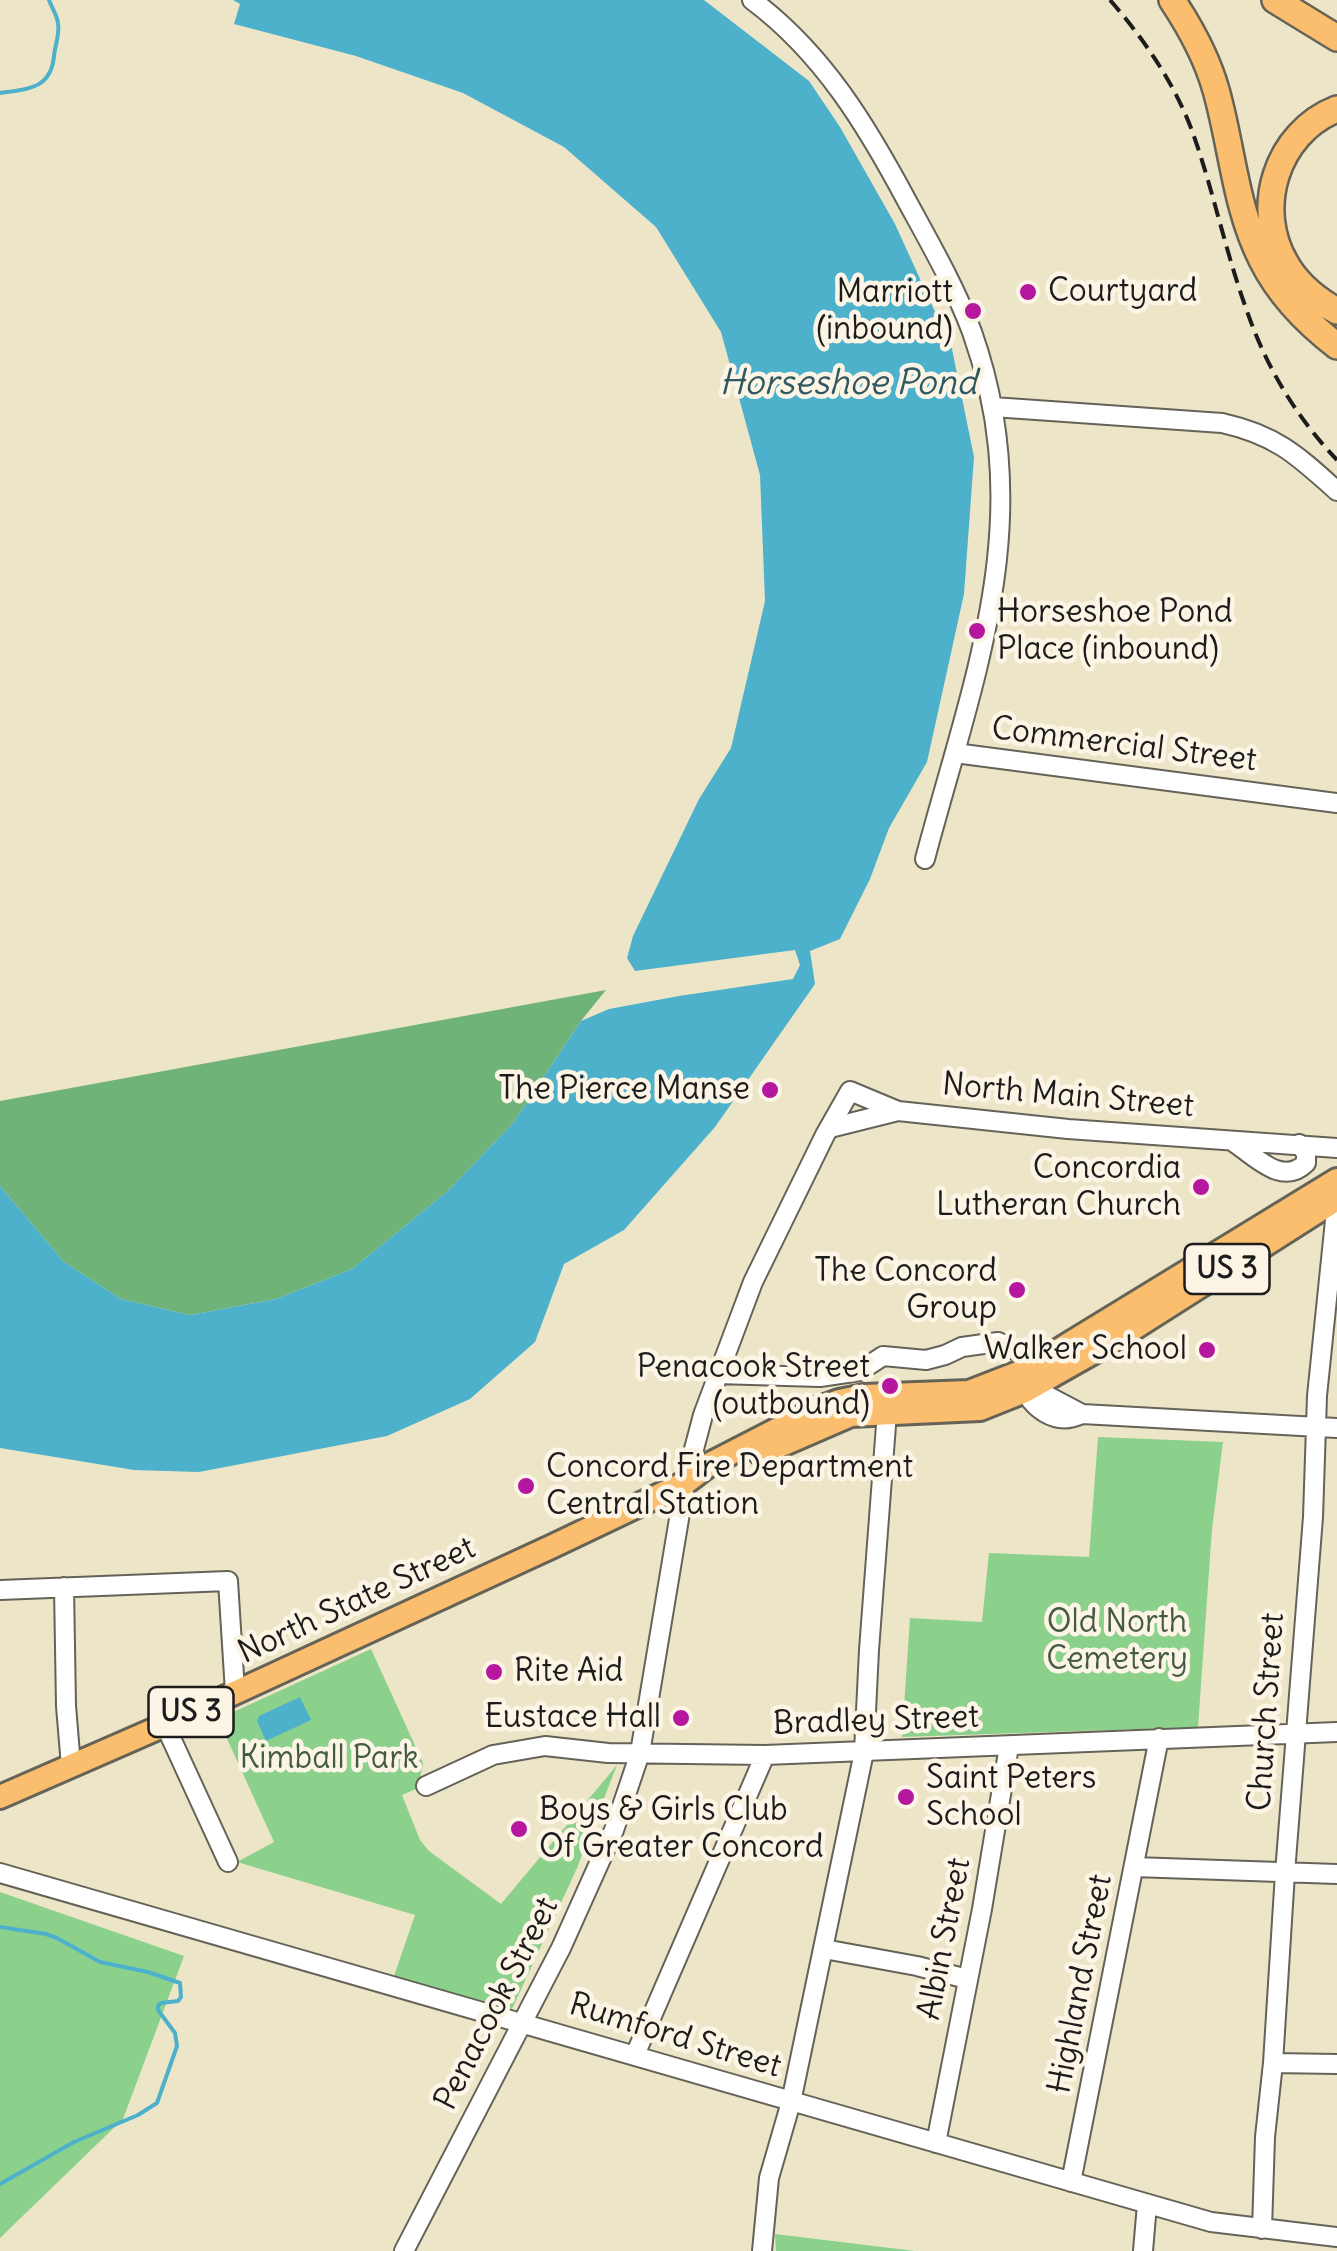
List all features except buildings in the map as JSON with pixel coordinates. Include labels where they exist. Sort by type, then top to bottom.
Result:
[{"type":"highway","points":[[1172,0],[1195,39],[1215,87],[1244,214],[1263,264],[1304,317],[1337,346]]},
{"type":"highway","points":[[1276,0],[1337,38]]},
{"type":"highway","points":[[1337,109],[1312,124],[1291,144],[1276,173],[1271,214],[1276,242],[1286,265],[1310,292],[1337,310]]},
{"type":"main road","name":"US 3","points":[[1028,1378],[1337,1180]]},
{"type":"main road","name":"US 3","points":[[1028,1378],[1117,1339],[1337,1200]]},
{"type":"main road","name":"North State Street","points":[[685,1484],[704,1482],[851,1415],[980,1409],[1028,1378]]},
{"type":"main road","name":"North State Street","points":[[0,1797],[165,1725],[685,1484],[710,1464],[816,1410],[839,1401],[891,1394],[969,1392],[1028,1378]]},
{"type":"street","name":"Commercial Street","points":[[752,0],[788,29],[826,71],[857,114],[946,272],[980,358],[993,407],[1002,508],[999,553],[984,640],[955,753],[1337,803]]},
{"type":"street","points":[[993,407],[1222,423],[1247,429],[1284,446],[1337,491]]},
{"type":"street","points":[[925,859],[955,753]]},
{"type":"street","name":"North Main Street","points":[[850,1091],[898,1111],[1068,1129],[1337,1148]]},
{"type":"street","name":"Penacook Street","points":[[404,2251],[592,1883],[614,1830],[640,1753],[685,1484],[702,1415],[753,1282],[850,1091]]},
{"type":"street","name":"North Main Street","points":[[830,1128],[898,1111]]},
{"type":"street","name":"North Main Street","points":[[1232,1141],[1286,1174],[1297,1172],[1306,1163],[1306,1153],[1299,1144]]},
{"type":"street","name":"Church Street","points":[[1262,2228],[1265,2137],[1297,1734],[1317,1403],[1337,1200]]},
{"type":"street","points":[[717,1374],[820,1378],[860,1371],[883,1356],[926,1360],[962,1347],[998,1342],[1008,1348],[1028,1378],[1032,1404],[1058,1419],[1070,1420],[1082,1414],[1337,1428]]},
{"type":"street","points":[[1317,1403],[1337,1405]]},
{"type":"street","points":[[762,2251],[769,2178],[791,2102],[864,1752],[887,1412]]},
{"type":"street","points":[[0,1590],[228,1581],[235,1692]]},
{"type":"street","points":[[64,1587],[70,1766]]},
{"type":"street","points":[[165,1725],[228,1862]]},
{"type":"street","name":"Bradley Street","points":[[426,1786],[494,1755],[554,1746],[608,1753],[766,1755],[1337,1732]]},
{"type":"street","name":"Highland Street","points":[[1072,2182],[1158,1738]]},
{"type":"street","name":"Albin Street","points":[[936,2143],[1009,1746]]},
{"type":"street","points":[[635,2055],[766,1755]]},
{"type":"street","points":[[1134,1867],[1337,1874]]},
{"type":"street","name":"Rumford Street","points":[[0,1873],[1211,2222],[1337,2237]]},
{"type":"street","points":[[824,1949],[968,1979]]},
{"type":"street","points":[[1273,2063],[1337,2064]]},
{"type":"street","points":[[1143,2251],[1147,2204]]},
{"type":"green space","points":[[606,990],[514,1122],[448,1191],[352,1269],[276,1299],[190,1315],[121,1299],[64,1262],[0,1186],[0,1101]]},
{"type":"green space","name":"Old North Cemetery","points":[[1098,1437],[1223,1442],[1212,1529],[1198,1727],[902,1737],[910,1618],[982,1622],[989,1553],[1089,1557]]},
{"type":"green space","name":"Kimball Park","points":[[371,1649],[423,1763],[418,1788],[402,1795],[420,1840],[429,1851],[501,1904],[617,1765],[577,1868],[512,2009],[394,1976],[415,1915],[237,1862],[274,1842],[218,1719]]},
{"type":"green space","points":[[0,1892],[184,1956],[123,2119],[0,2238]]},
{"type":"green space","points":[[775,2234],[915,2251],[776,2251]]},
{"type":"water","name":"Horseshoe Pond","points":[[233,0],[704,0],[809,81],[840,127],[895,224],[952,349],[974,457],[964,594],[927,762],[889,828],[870,879],[840,939],[810,951],[815,984],[715,1127],[624,1230],[564,1264],[535,1342],[470,1399],[387,1436],[199,1472],[134,1470],[0,1448],[0,1186],[64,1262],[121,1299],[190,1315],[276,1299],[352,1269],[448,1191],[514,1122],[581,1021],[609,1009],[793,979],[800,965],[795,950],[635,971],[627,958],[633,936],[699,799],[731,748],[765,601],[760,475],[721,332],[656,227],[564,147],[463,93],[356,56],[234,24],[240,4]]},
{"type":"water","points":[[300,1697],[311,1720],[266,1741],[257,1721],[259,1716]]},
{"type":"waterway","points":[[0,93],[36,85],[48,75],[58,35],[57,17],[49,0]]},
{"type":"waterway","points":[[0,1927],[46,1934],[100,1962],[180,1983],[181,1997],[158,2006],[175,2033],[177,2046],[157,2103],[74,2142],[0,2184]]},
{"type":"railway","points":[[1110,0],[1156,61],[1184,111],[1263,352],[1296,409],[1337,460]]},
{"type":"place","name":"Courtyard","points":[[1028,292]]},
{"type":"place","name":"Marriott (inbound)","points":[[973,311]]},
{"type":"place","name":"Horseshoe Pond Place (inbound)","points":[[977,631]]},
{"type":"place","name":"The Pierce Manse","points":[[770,1090]]},
{"type":"place","name":"Concordia Lutheran Church","points":[[1201,1187]]},
{"type":"place","name":"The Concord Group","points":[[1017,1290]]},
{"type":"place","name":"Walker School","points":[[1207,1350]]},
{"type":"place","name":"Penacook Street (outbound)","points":[[890,1386]]},
{"type":"place","name":"Concord Fire Department Central Station","points":[[526,1486]]},
{"type":"place","name":"Rite Aid","points":[[494,1672]]},
{"type":"place","name":"Eustace Hall","points":[[681,1718]]},
{"type":"place","name":"Saint Peters School","points":[[906,1797]]},
{"type":"place","name":"Boys & Girls Club Of Greater Concord","points":[[519,1829]]}]
